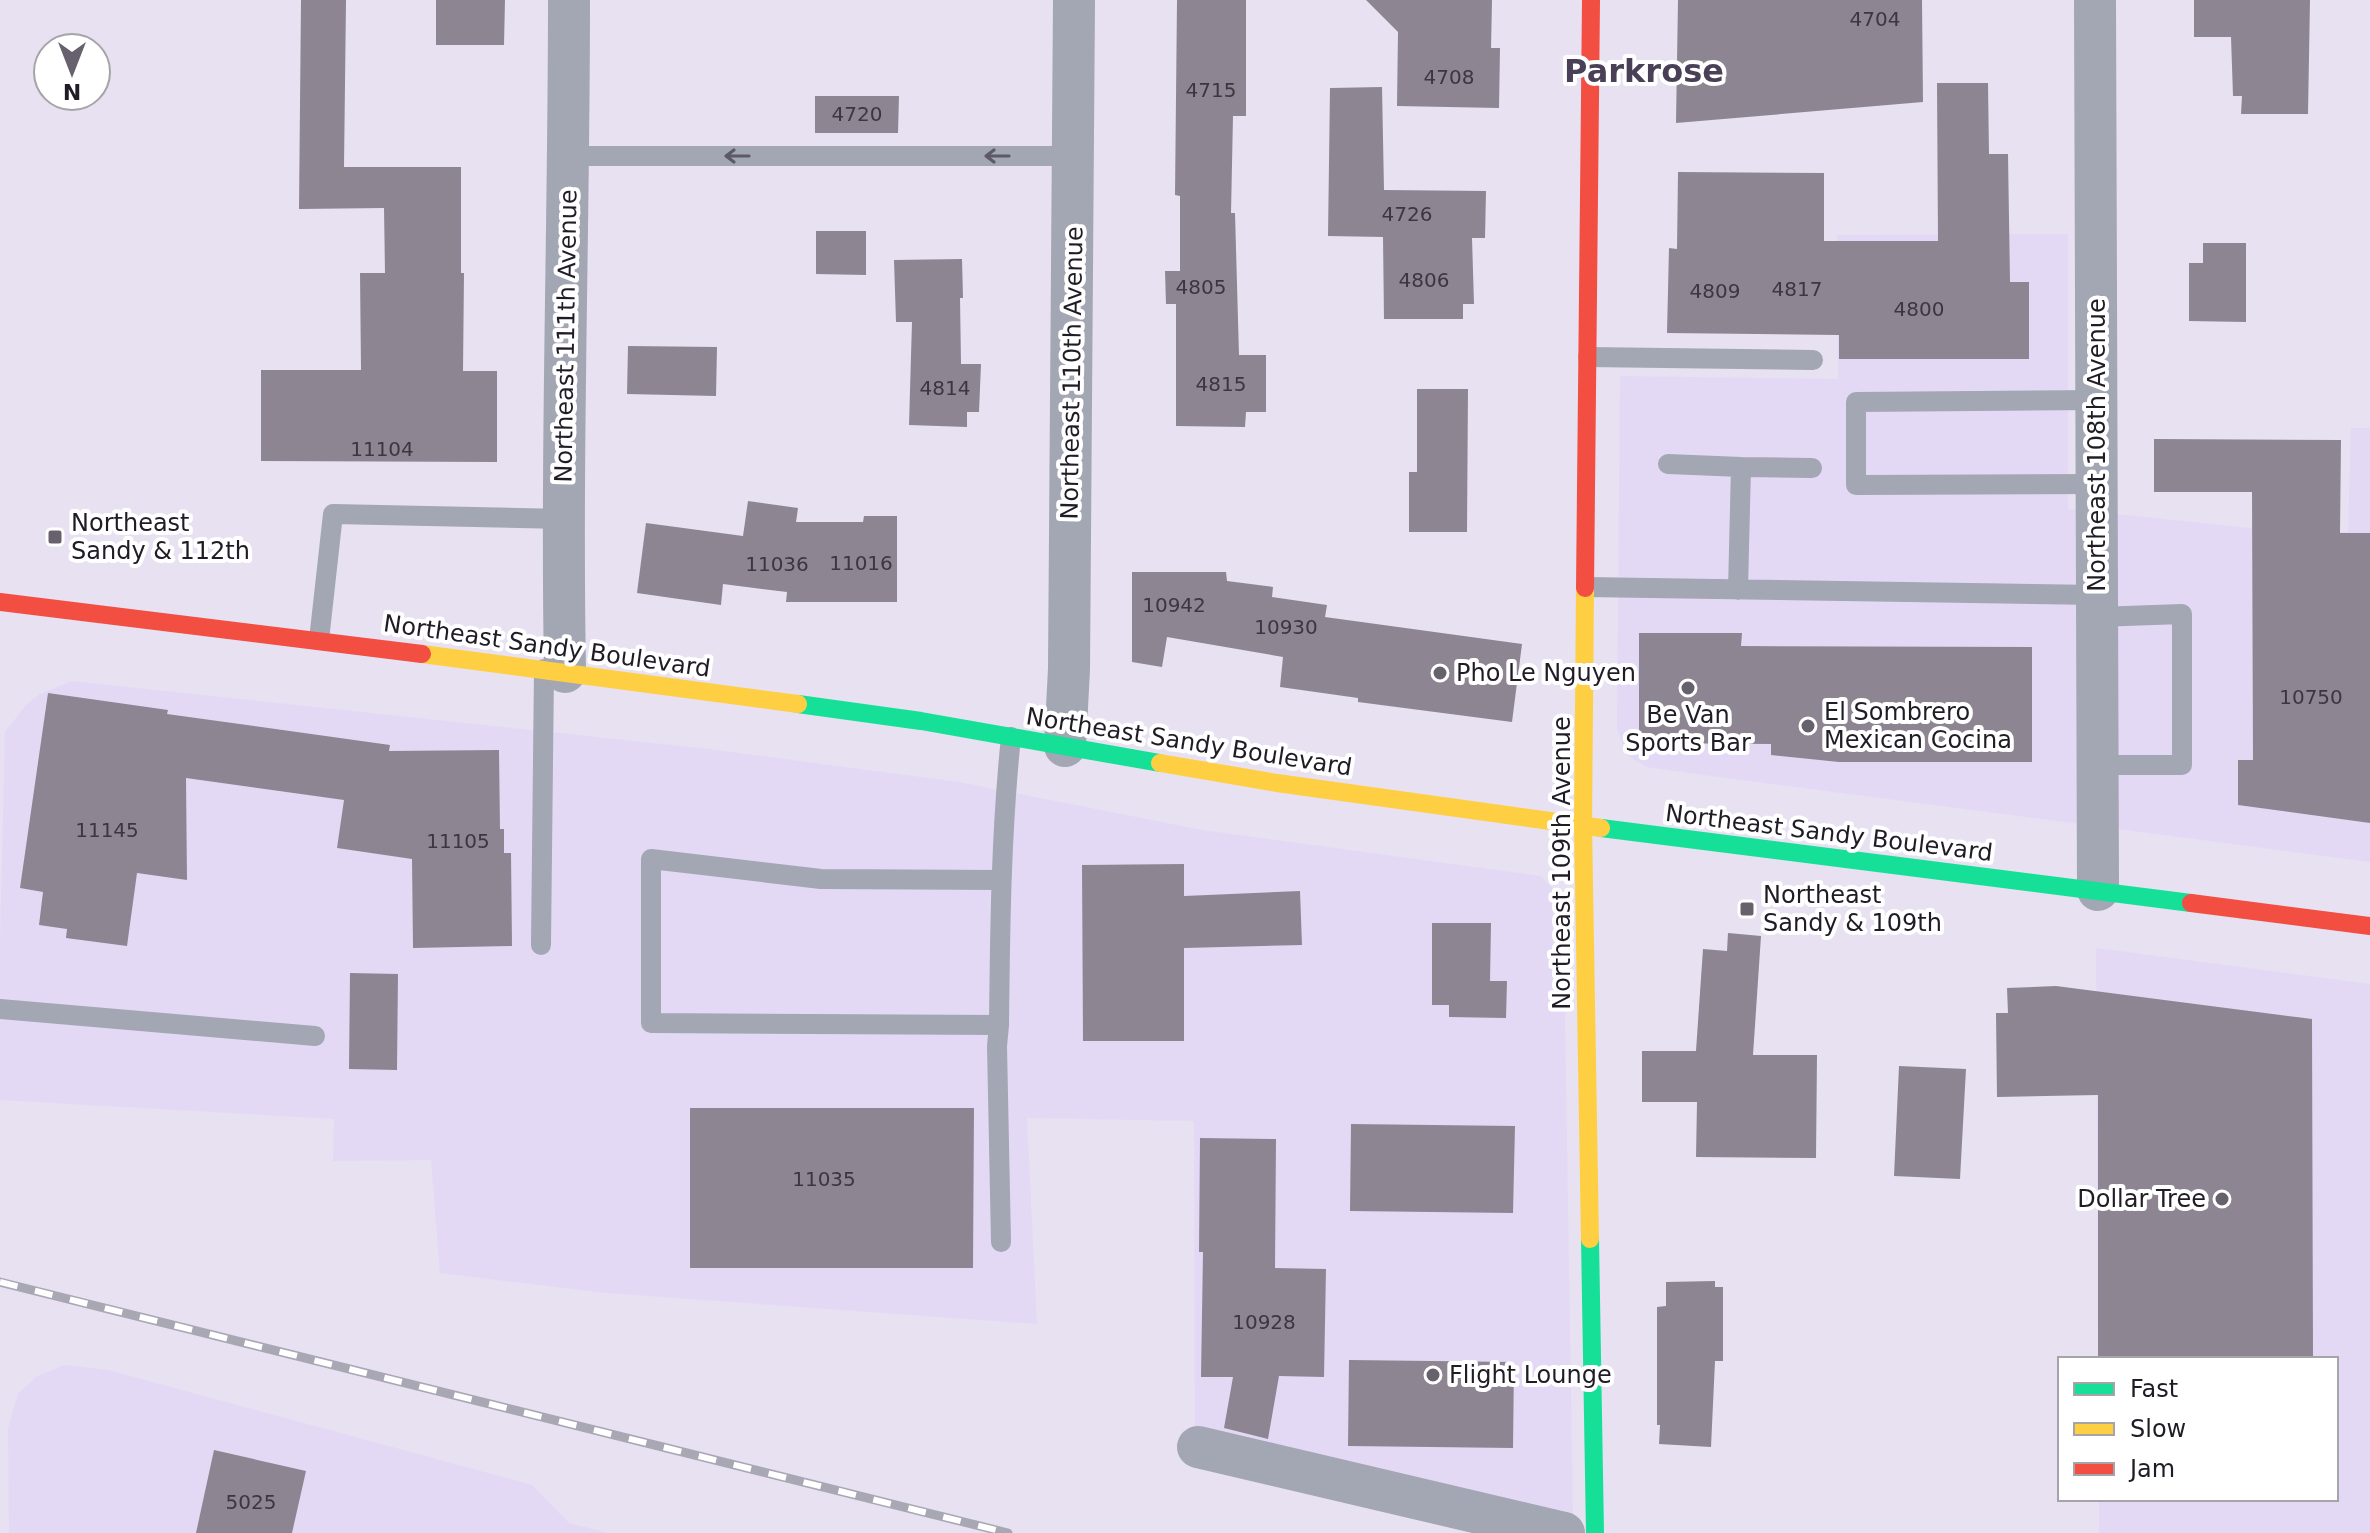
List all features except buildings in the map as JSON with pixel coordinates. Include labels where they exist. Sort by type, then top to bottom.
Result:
[{"type":"main road","name":"Northeast 109th Avenue","points":[[1591,0],[1583,826],[1595,1533]]},
{"type":"main road","name":"Northeast Sandy Boulevard","points":[[0,602],[555,670],[921,721],[1277,783],[1583,826],[2370,926]]},
{"type":"street","name":"Northeast 111th Avenue","points":[[555,670],[563,519],[569,0]]},
{"type":"street","name":"Northeast 110th Avenue","points":[[1065,746],[1069,669],[1074,0]]},
{"type":"street","name":"Northeast 108th Avenue","points":[[2095,0],[2098,890]]},
{"type":"street","points":[[1198,1447],[1564,1533]]},
{"type":"lane","points":[[569,156],[1075,156]]},
{"type":"lane","points":[[1588,357],[1813,360]]},
{"type":"lane","points":[[2097,400],[1856,402],[1856,485],[2097,484]]},
{"type":"lane","points":[[1668,464],[1812,468]]},
{"type":"lane","points":[[1738,590],[1741,467]]},
{"type":"lane","points":[[319,640],[333,514],[563,519]]},
{"type":"lane","points":[[1586,587],[1738,590],[2097,606],[2182,614],[2182,765],[2098,765]]},
{"type":"lane","points":[[541,945],[555,670]]},
{"type":"lane","points":[[1001,1242],[997,1046],[1000,880],[1003,809],[1011,737]]},
{"type":"lane","points":[[999,1025],[651,1023],[651,859],[821,879],[1000,880]]},
{"type":"lane","points":[[0,1009],[315,1036]]},
{"type":"shaded area","points":[[2068,234],[2068,509],[2289,532],[2348,532],[2351,428],[2370,428],[2370,862],[1647,767],[1627,755],[1617,728],[1620,376],[1838,379],[1837,235]]},
{"type":"shaded area","points":[[72,681],[708,749],[959,782],[1202,830],[1541,876],[1554,890],[1564,956],[1573,1517],[1195,1435],[1194,1121],[1027,1118],[1037,1324],[606,1293],[440,1273],[431,1160],[333,1161],[334,1119],[0,1100],[5,732],[26,705],[40,694]]},
{"type":"shaded area","points":[[2096,948],[2370,984],[2370,1533],[2099,1533],[2099,1501],[2338,1501],[2338,1357],[2098,1357]]},
{"type":"shaded area","points":[[64,1365],[108,1370],[532,1485],[569,1523],[608,1533],[9,1533],[8,1428],[18,1394],[36,1377]]},
{"type":"railway","points":[[0,1282],[1008,1533]]},
{"type":"traffic: fast","points":[[798,704],[921,721],[1160,763]]},
{"type":"traffic: fast","points":[[1601,828],[2191,903]]},
{"type":"traffic: fast","points":[[1590,1239],[1595,1533]]},
{"type":"traffic: slow","points":[[1585,588],[1583,826],[1590,1239]]},
{"type":"traffic: slow","points":[[422,654],[798,704]]},
{"type":"traffic: slow","points":[[1160,763],[1277,783],[1601,828]]},
{"type":"traffic: jam","points":[[1585,588],[1591,0]]},
{"type":"traffic: jam","points":[[0,602],[422,654]]},
{"type":"traffic: jam","points":[[2191,903],[2370,926]]},
{"type":"place","name":"Northeast Sandy & 112th","points":[[55,537]]},
{"type":"place","name":"Pho Le Nguyen","points":[[1440,673]]},
{"type":"place","name":"Be Van Sports Bar","points":[[1688,688]]},
{"type":"place","name":"El Sombrero Mexican Cocina","points":[[1808,726]]},
{"type":"place","name":"Northeast Sandy & 109th","points":[[1747,909]]},
{"type":"place","name":"Dollar Tree","points":[[2222,1199]]},
{"type":"place","name":"Flight Lounge","points":[[1433,1375]]},
{"type":"district","name":"Parkrose","points":[[1644,71]]}]
